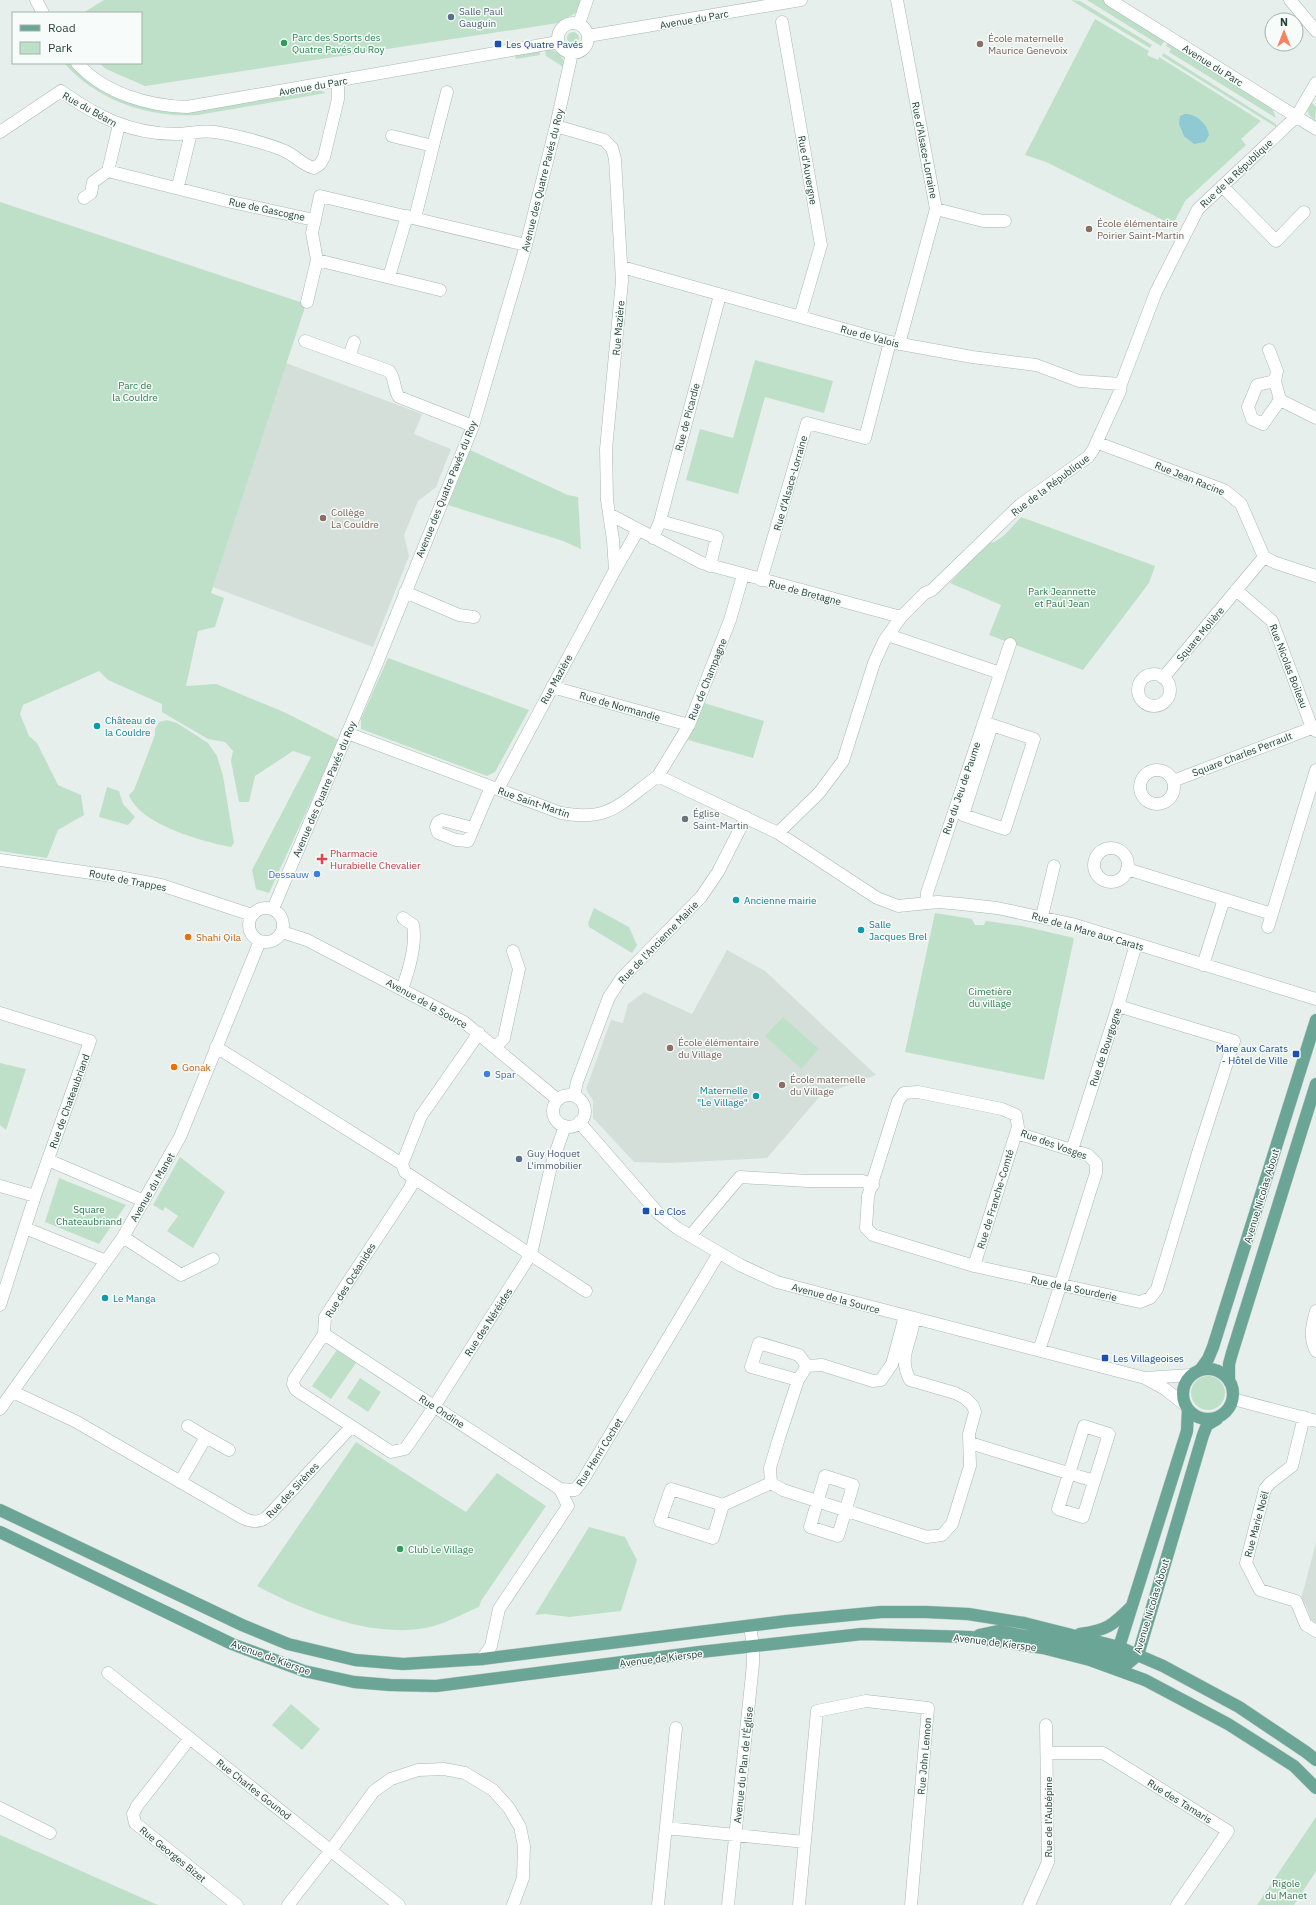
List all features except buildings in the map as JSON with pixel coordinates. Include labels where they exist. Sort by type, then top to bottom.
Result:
[{"type":"main road","name":"Avenue Nicolas About","points":[[1120,1670],[1119,1653],[1132,1606],[1187,1431],[1186,1407],[1183,1397],[1183,1389],[1186,1382],[1208,1359],[1214,1347],[1316,1020]]},
{"type":"main road","name":"Avenue Nicolas About","points":[[1120,1670],[1138,1655],[1203,1435],[1207,1426],[1226,1413],[1231,1407],[1234,1390],[1228,1379],[1229,1364],[1316,1084]]},
{"type":"main road","points":[[1196,1373],[1216,1370],[1228,1379]]},
{"type":"main road","points":[[1186,1407],[1194,1415],[1201,1419],[1217,1418]]},
{"type":"main road","name":"Avenue de Kierspe","points":[[0,1510],[242,1625],[288,1644],[355,1660],[403,1664],[482,1659],[750,1626],[881,1612],[968,1614],[1010,1620],[1075,1635],[1119,1653],[1138,1655],[1163,1666],[1239,1707],[1316,1760]]},
{"type":"main road","name":"Avenue de Kierspe","points":[[0,1532],[232,1644],[304,1671],[354,1682],[390,1685],[436,1686],[753,1646],[862,1634],[970,1637],[1043,1648],[1120,1670],[1145,1680],[1228,1724],[1294,1766],[1316,1788]]},
{"type":"main road","points":[[1075,1635],[1100,1631],[1112,1625],[1132,1606]]},
{"type":"main road","points":[[970,1637],[998,1631],[1065,1643],[1114,1658],[1119,1653]]},
{"type":"street","points":[[36,0],[42,12]]},
{"type":"street","points":[[579,24],[587,0]]},
{"type":"street","name":"Avenue du Parc","points":[[588,36],[763,3],[801,0]]},
{"type":"street","name":"Rue d'Alsace-Lorraine","points":[[761,580],[807,423],[865,438],[936,209],[897,0]]},
{"type":"street","name":"Avenue du Parc","points":[[1110,0],[1316,129]]},
{"type":"street","points":[[1290,0],[1316,31]]},
{"type":"street","name":"Rue d'Auvergne","points":[[782,22],[820,245],[800,317]]},
{"type":"street","points":[[569,24],[579,24],[583,27],[588,36],[588,42],[583,49],[572,53],[563,50],[558,42],[561,28],[569,24]]},
{"type":"street","name":"Avenue du Parc","points":[[78,64],[93,77],[121,93],[155,104],[187,107],[558,42]]},
{"type":"street","name":"Avenue des Quatre Pavés du Roy","points":[[274,909],[375,668],[473,426],[526,245],[556,126],[572,53]]},
{"type":"street","name":"Rue du Béarn","points":[[0,132],[61,91],[81,106],[119,125],[149,132],[175,134],[213,131],[286,151],[306,166],[314,168],[320,164],[324,157],[338,99],[338,81]]},
{"type":"street","name":"Rue de la République","points":[[778,834],[819,793],[843,761],[874,663],[888,635],[900,617],[925,593],[932,590],[1020,505],[1088,456],[1098,443],[1120,391],[1121,384],[1156,292],[1198,208],[1296,117],[1316,83]]},
{"type":"street","points":[[389,277],[411,217],[433,146],[447,92]]},
{"type":"street","points":[[84,198],[91,193],[93,182],[108,171],[119,125]]},
{"type":"street","name":"Rue Mazière","points":[[556,126],[604,140],[612,148],[615,159],[622,281],[606,449],[607,500],[615,570]]},
{"type":"street","points":[[179,182],[190,133]]},
{"type":"street","points":[[392,136],[433,146]]},
{"type":"street","name":"Rue de Gascogne","points":[[108,171],[227,201],[314,220],[320,196],[526,245]]},
{"type":"street","points":[[1222,186],[1276,242],[1304,212]]},
{"type":"street","points":[[936,209],[983,221],[1005,221]]},
{"type":"street","points":[[307,302],[317,260],[312,233],[314,220]]},
{"type":"street","points":[[317,260],[440,290]]},
{"type":"street","name":"Rue de Valois","points":[[622,268],[895,343],[972,357],[1036,365],[1079,381],[1121,384]]},
{"type":"street","name":"Rue de Picardie","points":[[653,538],[660,521],[720,295]]},
{"type":"street","points":[[305,341],[389,371],[394,376],[395,390],[399,397],[473,426]]},
{"type":"street","points":[[349,357],[354,342]]},
{"type":"street","points":[[1269,350],[1277,370],[1275,381],[1280,400],[1316,418]]},
{"type":"street","points":[[1275,381],[1257,385],[1248,407],[1252,419],[1263,424],[1280,400]]},
{"type":"street","name":"Rue Jean Racine","points":[[1098,443],[1224,490],[1241,504],[1264,557]]},
{"type":"street","name":"Rue de Bretagne","points":[[609,514],[710,566],[900,617]]},
{"type":"street","points":[[660,521],[717,537],[710,566]]},
{"type":"street","name":"Rue Mazière","points":[[473,828],[638,530]]},
{"type":"street","points":[[1264,557],[1276,563],[1316,576]]},
{"type":"street","name":"Square Molière","points":[[1164,678],[1264,557]]},
{"type":"street","name":"Rue de Champagne","points":[[658,776],[689,725],[730,620],[743,575]]},
{"type":"street","name":"Rue Nicolas Boileau","points":[[1236,590],[1272,620],[1314,730]]},
{"type":"street","points":[[405,592],[459,615],[474,617]]},
{"type":"street","points":[[888,635],[1000,673]]},
{"type":"street","name":"Rue du Jeu de Paume","points":[[926,903],[927,893],[936,865],[1010,644]]},
{"type":"street","name":"Rue de Normandie","points":[[552,687],[689,725]]},
{"type":"street","points":[[992,725],[1034,739],[1005,829],[963,815],[992,725]]},
{"type":"street","name":"Square Charles Perrault","points":[[1172,781],[1314,730]]},
{"type":"street","name":"Rue Saint-Martin","points":[[347,733],[561,813],[580,816],[596,816],[606,813],[619,806],[658,776]]},
{"type":"street","points":[[1268,927],[1316,770]]},
{"type":"street","name":"Rue de la Mare aux Carats","points":[[658,776],[714,801],[778,834],[877,898],[898,906],[938,902],[997,908],[1042,916],[1316,1000]]},
{"type":"street","name":"Rue de l'Ancienne Mairie","points":[[574,1096],[577,1082],[609,997],[621,979],[701,897],[718,872],[746,817]]},
{"type":"street","name":"Route de Trappes","points":[[0,860],[119,877],[161,885],[252,915]]},
{"type":"street","points":[[1042,916],[1054,866]]},
{"type":"street","points":[[1127,869],[1272,914]]},
{"type":"street","points":[[1204,965],[1224,899]]},
{"type":"street","points":[[264,908],[274,909],[281,916],[283,922],[282,932],[275,940],[265,942],[260,941],[250,930],[249,925],[252,915],[255,911],[264,908]]},
{"type":"street","points":[[402,989],[407,976],[415,934],[413,925],[403,918]]},
{"type":"street","name":"Avenue de la Source","points":[[282,932],[307,940],[464,1022],[558,1100]]},
{"type":"street","name":"Avenue du Manet","points":[[0,1410],[123,1237],[180,1137],[194,1106],[260,941]]},
{"type":"street","name":"Rue de Bourgogne","points":[[1072,1150],[1118,1006],[1136,944]]},
{"type":"street","points":[[496,1047],[504,1038],[519,969],[514,951]]},
{"type":"street","name":"Rue de la Sourderie","points":[[872,1185],[868,1196],[866,1209],[866,1228],[874,1235],[974,1266],[1140,1302],[1150,1298],[1157,1289],[1198,1152],[1234,1041],[1118,1006]]},
{"type":"street","name":"Rue de Chateaubriand","points":[[0,1013],[90,1041],[35,1196],[0,1305]]},
{"type":"street","points":[[402,1164],[421,1116],[478,1033]]},
{"type":"street","points":[[216,1048],[402,1164],[405,1172],[586,1291]]},
{"type":"street","name":"Rue des Vosges","points":[[872,1185],[898,1101],[904,1093],[918,1092],[1002,1109],[1016,1116],[1018,1127],[1016,1133],[1088,1155],[1096,1163],[1096,1173],[1039,1350]]},
{"type":"street","points":[[565,1095],[574,1096],[582,1102],[584,1108],[583,1118],[579,1122],[570,1126],[564,1126],[556,1120],[553,1109],[558,1100],[565,1095]]},
{"type":"street","name":"Avenue de la Source","points":[[579,1122],[659,1214],[677,1228],[719,1253],[777,1282],[1145,1378],[1166,1389],[1186,1407]]},
{"type":"street","name":"Rue des Néréides","points":[[351,1427],[391,1452],[405,1449],[409,1444],[531,1254],[553,1160],[564,1126]]},
{"type":"street","name":"Rue de Franche-Comté","points":[[974,1266],[1016,1133]]},
{"type":"street","name":"Rue de Chateaubriand","points":[[48,1160],[144,1201]]},
{"type":"street","points":[[691,1235],[740,1177],[808,1181],[863,1181],[872,1185]]},
{"type":"street","name":"Rue des Océanides","points":[[351,1427],[296,1390],[294,1379],[324,1334],[325,1317],[410,1188],[414,1178]]},
{"type":"street","points":[[0,1186],[35,1196]]},
{"type":"street","points":[[25,1228],[106,1262]]},
{"type":"street","points":[[123,1237],[181,1275],[213,1259]]},
{"type":"street","name":"Rue Henri Cochet","points":[[482,1659],[491,1646],[500,1609],[568,1506],[560,1489],[575,1490],[583,1480],[719,1253]]},
{"type":"street","points":[[1316,1310],[1311,1327],[1312,1344],[1316,1351]]},
{"type":"street","points":[[807,1366],[822,1365],[874,1381],[881,1380],[892,1364],[910,1317]]},
{"type":"street","points":[[771,1483],[783,1490],[927,1537],[942,1535],[952,1524],[970,1466],[969,1434],[975,1412],[973,1406],[965,1398],[955,1392],[910,1380],[904,1368],[904,1361],[913,1328],[910,1317]]},
{"type":"street","name":"Rue Ondine","points":[[324,1334],[560,1489]]},
{"type":"street","points":[[798,1380],[751,1366],[759,1343],[799,1355],[807,1366]]},
{"type":"street","points":[[892,1364],[904,1368]]},
{"type":"street","points":[[771,1483],[770,1468],[798,1380],[807,1366]]},
{"type":"street","name":"Avenue de la Source","points":[[1145,1378],[1196,1373]]},
{"type":"street","points":[[0,1404],[13,1392]]},
{"type":"street","name":"Rue des Sirènes","points":[[13,1392],[75,1421],[246,1520],[256,1522],[264,1520],[351,1427]]},
{"type":"street","points":[[1233,1400],[1310,1419]]},
{"type":"street","name":"Rue Marie Noël","points":[[1310,1419],[1292,1466],[1270,1483],[1265,1489],[1246,1563],[1260,1590],[1296,1601],[1306,1625],[1316,1631]]},
{"type":"street","points":[[188,1426],[229,1450]]},
{"type":"street","points":[[1084,1426],[1109,1434],[1083,1517],[1058,1509],[1069,1473],[1084,1426]]},
{"type":"street","points":[[180,1482],[206,1437]]},
{"type":"street","points":[[970,1443],[1094,1481]]},
{"type":"street","points":[[825,1476],[853,1485],[838,1536],[810,1528],[818,1502],[825,1476]]},
{"type":"street","points":[[723,1505],[713,1538],[660,1521],[671,1489],[723,1505],[771,1483]]},
{"type":"street","name":"Avenue du Plan de l'Église","points":[[728,1905],[736,1835],[753,1646],[750,1626]]},
{"type":"street","name":"Rue Charles Gounod","points":[[108,1673],[398,1905]]},
{"type":"street","name":"Rue John Lennon","points":[[799,1905],[817,1710],[866,1701],[928,1708],[911,1905]]},
{"type":"street","name":"Rue de l'Aubépine","points":[[1030,1905],[1048,1862],[1048,1753],[1046,1726]]},
{"type":"street","points":[[658,1905],[676,1728]]},
{"type":"street","name":"Rue Georges Bizet","points":[[190,1738],[137,1806],[133,1814],[135,1823],[237,1905]]},
{"type":"street","name":"Rue des Tamaris","points":[[1048,1753],[1103,1753],[1228,1831],[1177,1905]]},
{"type":"street","points":[[288,1905],[331,1850],[374,1791],[391,1778],[418,1770],[444,1769],[465,1773],[493,1790],[508,1808],[520,1827],[524,1846],[523,1878],[513,1905]]},
{"type":"street","points":[[0,1808],[50,1833]]},
{"type":"street","points":[[666,1828],[805,1842]]},
{"type":"shaded area","name":"Collège La Couldre","points":[[286,363],[422,414],[414,434],[451,449],[436,487],[418,501],[404,535],[409,556],[373,647],[213,587]]},
{"type":"shaded area","name":"École élémentaire du Village","points":[[727,950],[765,971],[876,1075],[821,1095],[767,1158],[670,1163],[634,1162],[593,1118],[593,1101],[586,1089],[611,1020],[623,1023],[628,1004],[644,992],[692,1014]]},
{"type":"shaded area","points":[[1316,1543],[1316,1623],[1311,1620],[1307,1607],[1301,1599]]},
{"type":"green space","name":"Parc des Sports des Quatre Pavés du Roy","points":[[104,0],[582,0],[579,11],[558,23],[145,86],[106,69],[100,64],[142,64],[142,12],[85,12]]},
{"type":"green space","points":[[1071,0],[1080,1],[1152,45],[1150,48]]},
{"type":"green space","points":[[1087,0],[1103,0],[1165,40],[1161,46]]},
{"type":"green space","points":[[1095,19],[1149,51],[1147,55],[1158,60],[1159,57],[1261,121],[1241,139],[1246,145],[1185,201],[1173,225],[1046,162],[1025,155]]},
{"type":"green space","points":[[571,32],[575,32],[579,38],[575,44],[571,44],[567,40],[567,36]]},
{"type":"green space","points":[[1168,42],[1272,108],[1276,118],[1169,52],[1171,49],[1166,46]]},
{"type":"green space","points":[[545,49],[553,50],[559,54],[563,60],[565,68],[546,56]]},
{"type":"green space","points":[[540,50],[540,55],[516,59],[515,55]]},
{"type":"green space","points":[[1163,53],[1276,124],[1276,127],[1162,56]]},
{"type":"green space","points":[[65,64],[70,64],[84,76],[182,112],[197,111],[319,90],[326,93],[198,115],[179,115],[143,110],[125,104],[92,88]]},
{"type":"green space","points":[[1310,101],[1316,107],[1315,120],[1310,116],[1307,109]]},
{"type":"green space","name":"Parc de la Couldre","points":[[0,202],[306,304],[211,593],[224,598],[215,627],[198,631],[186,686],[216,684],[284,712],[339,740],[269,893],[256,889],[252,870],[311,757],[293,751],[255,776],[249,802],[239,802],[231,761],[233,751],[225,742],[208,739],[162,712],[162,704],[108,680],[99,671],[23,705],[20,714],[29,736],[37,743],[58,785],[81,795],[84,815],[58,830],[47,858],[0,851]]},
{"type":"green space","points":[[755,360],[833,381],[824,413],[765,397],[738,494],[686,480],[700,429],[733,438]]},
{"type":"green space","points":[[470,450],[568,495],[578,497],[581,549],[563,541],[448,505]]},
{"type":"green space","name":"Park Jeannette et Paul Jean","points":[[1021,517],[1155,566],[1149,583],[1083,670],[989,635],[1001,605],[950,583],[987,543],[1001,537]]},
{"type":"green space","points":[[388,658],[529,710],[495,772],[487,776],[361,729],[361,719]]},
{"type":"green space","points":[[704,703],[764,721],[753,758],[688,740]]},
{"type":"green space","points":[[167,720],[177,723],[208,743],[217,756],[223,776],[234,843],[231,847],[189,836],[158,823],[145,815],[135,805],[129,795],[134,790],[155,735],[155,729],[159,722]]},
{"type":"green space","points":[[107,787],[119,791],[123,804],[135,817],[128,825],[99,817]]},
{"type":"green space","points":[[594,908],[629,927],[637,945],[632,953],[589,927],[588,923]]},
{"type":"green space","name":"Cimetière du village","points":[[935,913],[972,919],[975,925],[984,925],[986,921],[1022,926],[1074,938],[1044,1080],[905,1052]]},
{"type":"green space","points":[[783,1017],[819,1049],[801,1069],[765,1036]]},
{"type":"green space","points":[[0,1063],[26,1069],[6,1130],[0,1125]]},
{"type":"green space","points":[[180,1157],[225,1192],[193,1248],[167,1231],[178,1216],[165,1207],[163,1211],[153,1205]]},
{"type":"green space","name":"Square Chateaubriand","points":[[59,1178],[126,1205],[99,1244],[45,1222]]},
{"type":"green space","points":[[337,1350],[356,1363],[331,1399],[312,1386]]},
{"type":"green space","points":[[1211,1376],[1220,1381],[1224,1386],[1224,1400],[1220,1405],[1215,1409],[1205,1410],[1201,1409],[1192,1400],[1191,1390],[1192,1386],[1201,1377]]},
{"type":"green space","points":[[360,1378],[381,1392],[368,1412],[347,1398]]},
{"type":"green space","name":"Club Le Village","points":[[356,1442],[466,1512],[497,1473],[546,1506],[481,1601],[479,1607],[432,1627],[404,1630],[383,1629],[361,1626],[317,1613],[295,1605],[257,1586]]},
{"type":"green space","points":[[589,1527],[625,1537],[637,1560],[621,1611],[569,1617],[545,1614],[535,1615]]},
{"type":"green space","points":[[291,1704],[320,1729],[302,1750],[272,1725]]},
{"type":"green space","name":"Rigole du Manet","points":[[1316,1817],[1316,1871],[1294,1905],[1257,1905]]},
{"type":"green space","points":[[0,1835],[158,1905],[0,1905]]},
{"type":"water","points":[[1185,114],[1194,116],[1201,120],[1204,124],[1209,135],[1205,142],[1194,144],[1184,136],[1179,124],[1180,116]]},
{"type":"place","name":"Salle Paul Gauguin","points":[[451,17]]},
{"type":"place","name":"Parc des Sports des Quatre Pavés du Roy","points":[[284,43]]},
{"type":"place","name":"Les Quatre Pavés","points":[[498,44]]},
{"type":"place","name":"École maternelle Maurice Genevoix","points":[[980,44]]},
{"type":"place","name":"École élémentaire Poirier Saint-Martin","points":[[1089,229]]},
{"type":"place","name":"Collège La Couldre","points":[[323,518]]},
{"type":"place","name":"Château de la Couldre","points":[[97,726]]},
{"type":"place","name":"Église Saint-Martin","points":[[685,819]]},
{"type":"place","name":"Pharmacie Hurabielle Chevalier","points":[[322,859]]},
{"type":"place","name":"Dessauw","points":[[317,874]]},
{"type":"place","name":"Ancienne mairie","points":[[736,900]]},
{"type":"place","name":"Salle Jacques Brel","points":[[861,930]]},
{"type":"place","name":"Shahi Qila","points":[[188,937]]},
{"type":"place","name":"École élémentaire du Village","points":[[670,1048]]},
{"type":"place","name":"Mare aux Carats - Hôtel de Ville","points":[[1296,1054]]},
{"type":"place","name":"Gonak","points":[[174,1067]]},
{"type":"place","name":"Spar","points":[[487,1074]]},
{"type":"place","name":"École maternelle du Village","points":[[782,1085]]},
{"type":"place","name":"Maternelle \"Le Village\"","points":[[756,1096]]},
{"type":"place","name":"Guy Hoquet L'immobilier","points":[[519,1159]]},
{"type":"place","name":"Le Clos","points":[[646,1211]]},
{"type":"place","name":"Le Manga","points":[[105,1298]]},
{"type":"place","name":"Les Villageoises","points":[[1105,1358]]},
{"type":"place","name":"Club Le Village","points":[[400,1549]]}]
